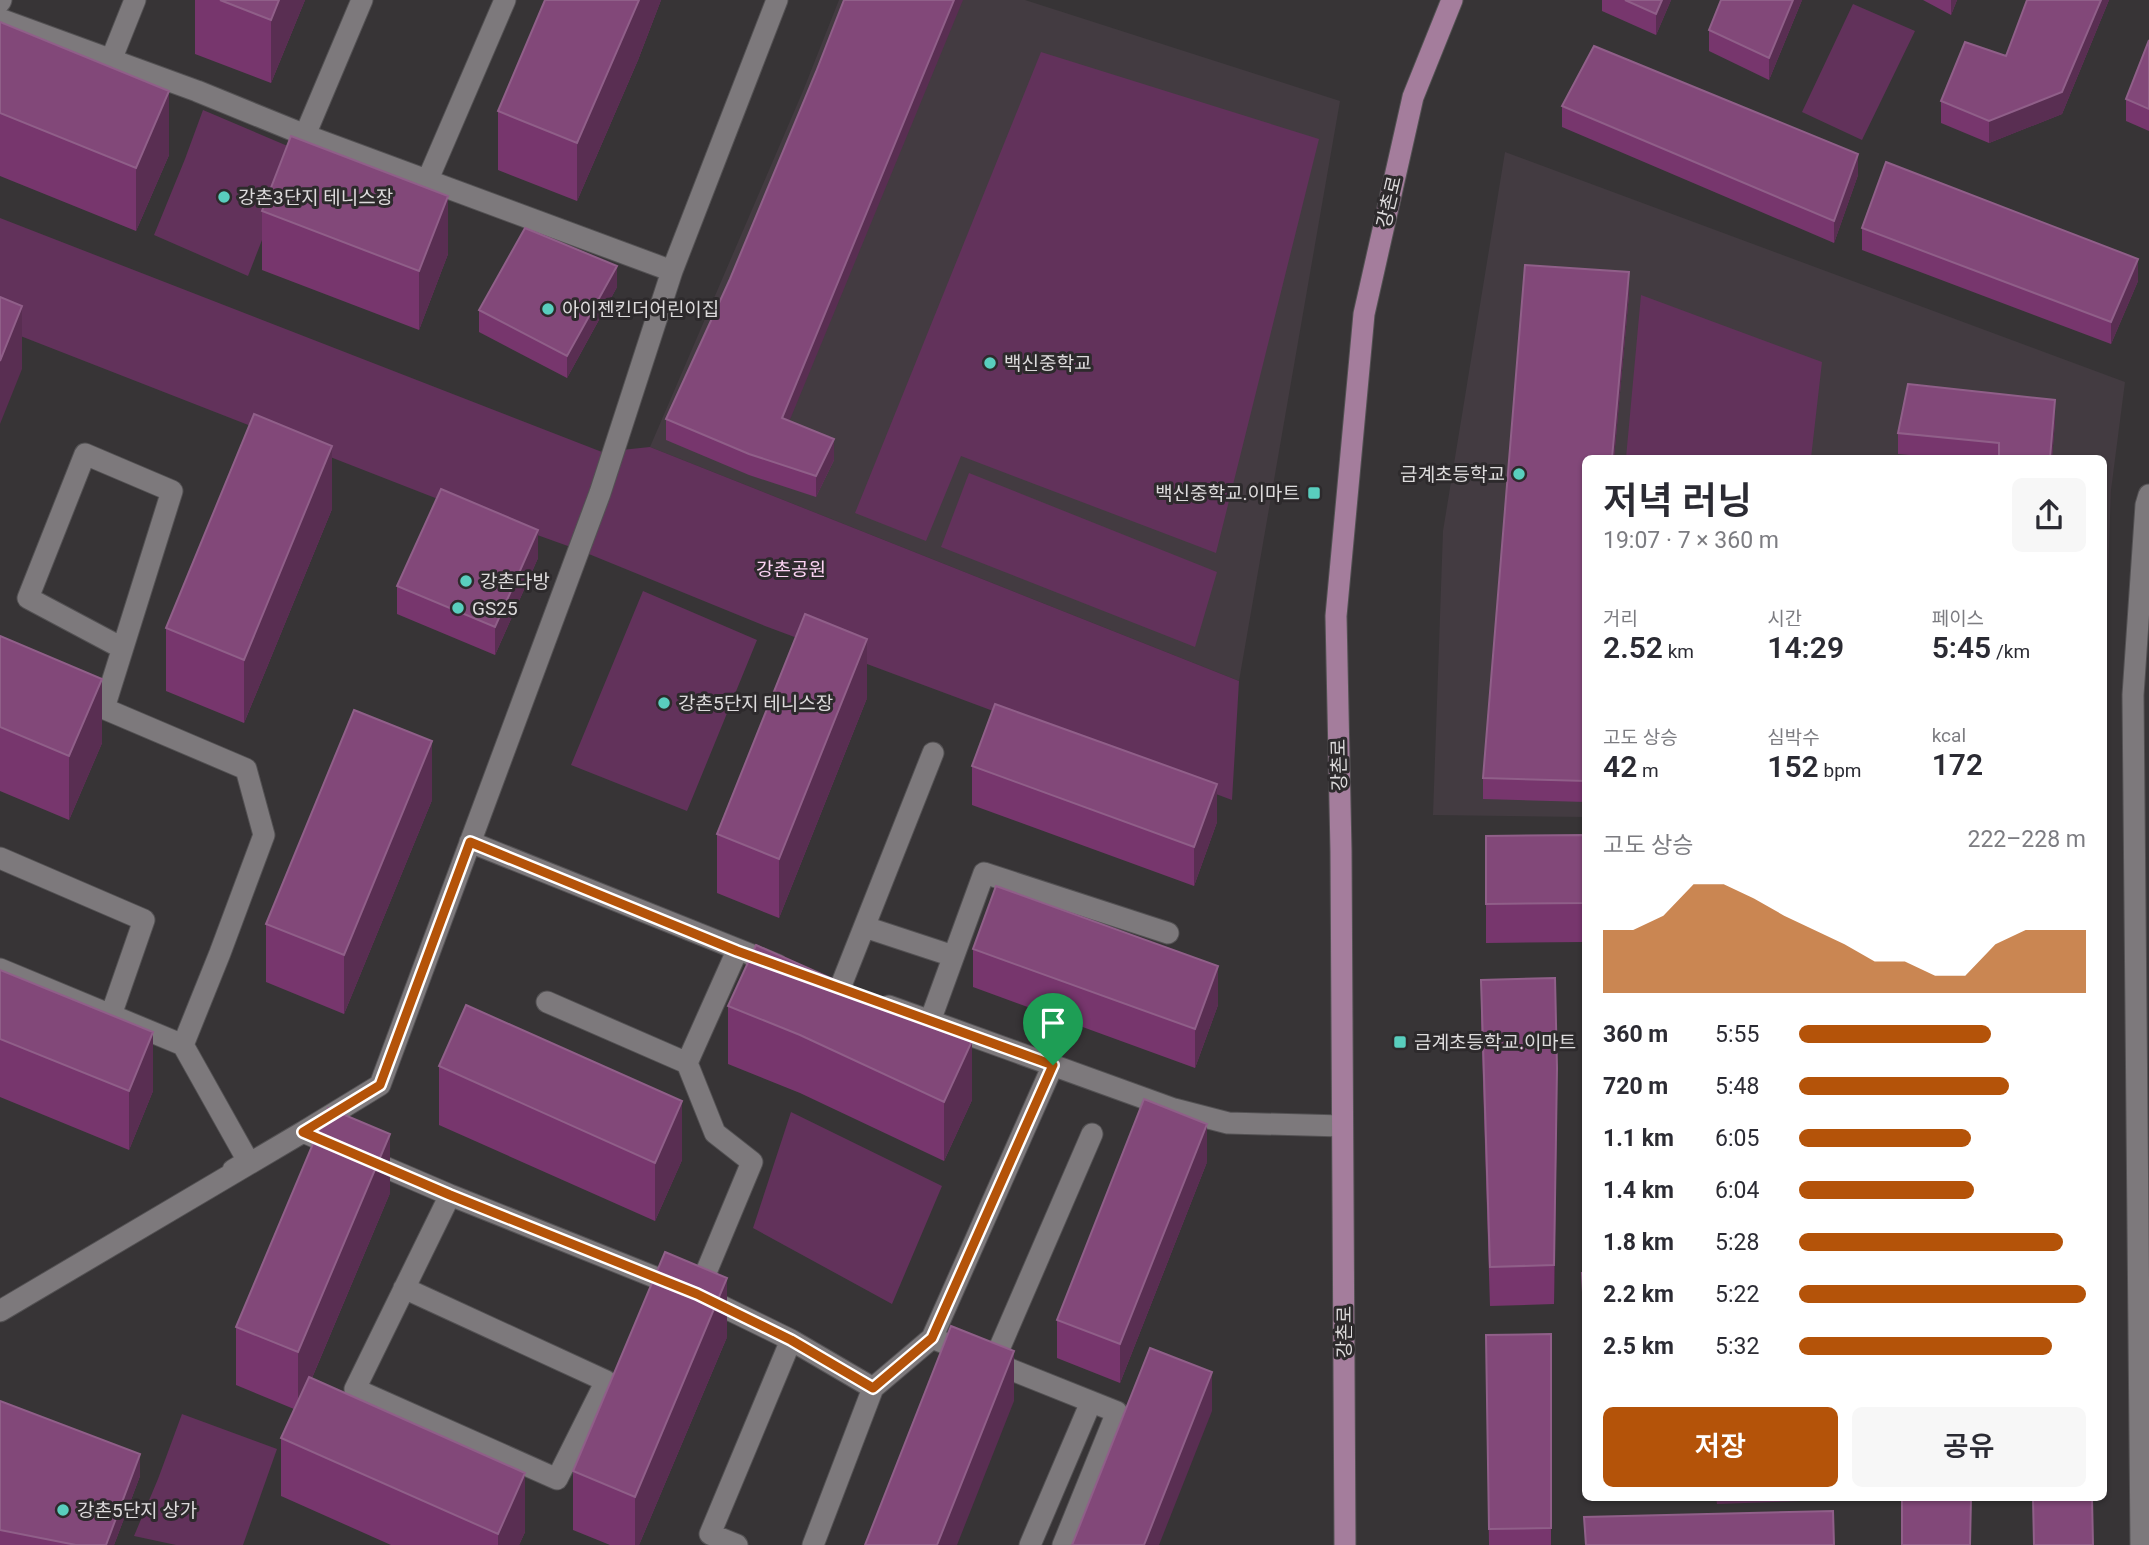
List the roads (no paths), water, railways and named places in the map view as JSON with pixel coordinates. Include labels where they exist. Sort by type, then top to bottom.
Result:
[{"type":"main road","name":"강촌로","points":[[1345,1545],[1341,851],[1336,616],[1364,314],[1413,97],[1452,0]]},
{"type":"street","points":[[111,61],[135,0]]},
{"type":"street","points":[[305,135],[362,0]]},
{"type":"street","points":[[428,179],[505,0]]},
{"type":"street","points":[[0,1311],[380,1085],[600,494],[672,271],[777,0]]},
{"type":"street","points":[[0,19],[672,271]]},
{"type":"street","points":[[104,708],[172,491],[85,454],[28,598],[122,648]]},
{"type":"street","points":[[2141,1545],[2145,1469],[2141,717],[2145,519],[2149,495]]},
{"type":"street","points":[[69,694],[246,769],[264,835],[183,1045]]},
{"type":"street","points":[[933,753],[865,927],[846,990],[1174,1109],[1228,1124],[1342,1126]]},
{"type":"street","points":[[470,842],[737,951],[802,974]]},
{"type":"street","points":[[0,858],[144,920],[111,1016]]},
{"type":"street","points":[[930,1021],[984,873],[1168,933]]},
{"type":"street","points":[[865,927],[953,956]]},
{"type":"street","points":[[687,1063],[737,951]]},
{"type":"street","points":[[0,969],[183,1045],[248,1160],[0,1311]]},
{"type":"street","points":[[547,1002],[687,1063],[715,1133],[751,1162],[697,1294]]},
{"type":"street","points":[[813,1545],[873,1388],[932,1338],[1053,1065]]},
{"type":"street","points":[[303,1132],[450,1195],[697,1294],[791,1340],[873,1388]]},
{"type":"street","points":[[993,1363],[1092,1134]]},
{"type":"street","points":[[404,1288],[606,1381],[557,1479],[355,1389],[404,1288],[450,1195]]},
{"type":"street","points":[[932,1338],[1116,1412],[1063,1545]]},
{"type":"street","points":[[737,1545],[710,1534],[791,1340]]},
{"type":"street","points":[[1030,1545],[1091,1402]]},
{"type":"place","name":"강촌3단지 테니스장","points":[[224,197]]},
{"type":"place","name":"아이젠킨더어린이집","points":[[548,309]]},
{"type":"place","name":"백신중학교","points":[[990,363]]},
{"type":"place","name":"금계초등학교","points":[[1519,474]]},
{"type":"place","name":"백신중학교.이마트","points":[[1314,493]]},
{"type":"place","name":"강촌다방","points":[[466,581]]},
{"type":"place","name":"GS25","points":[[458,608]]},
{"type":"place","name":"강촌5단지 테니스장","points":[[664,703]]},
{"type":"place","name":"금계초등학교.이마트","points":[[1400,1042]]},
{"type":"place","name":"강촌5단지 상가","points":[[63,1510]]},
{"type":"park label","name":"강촌공원","points":[[791,569]]}]
